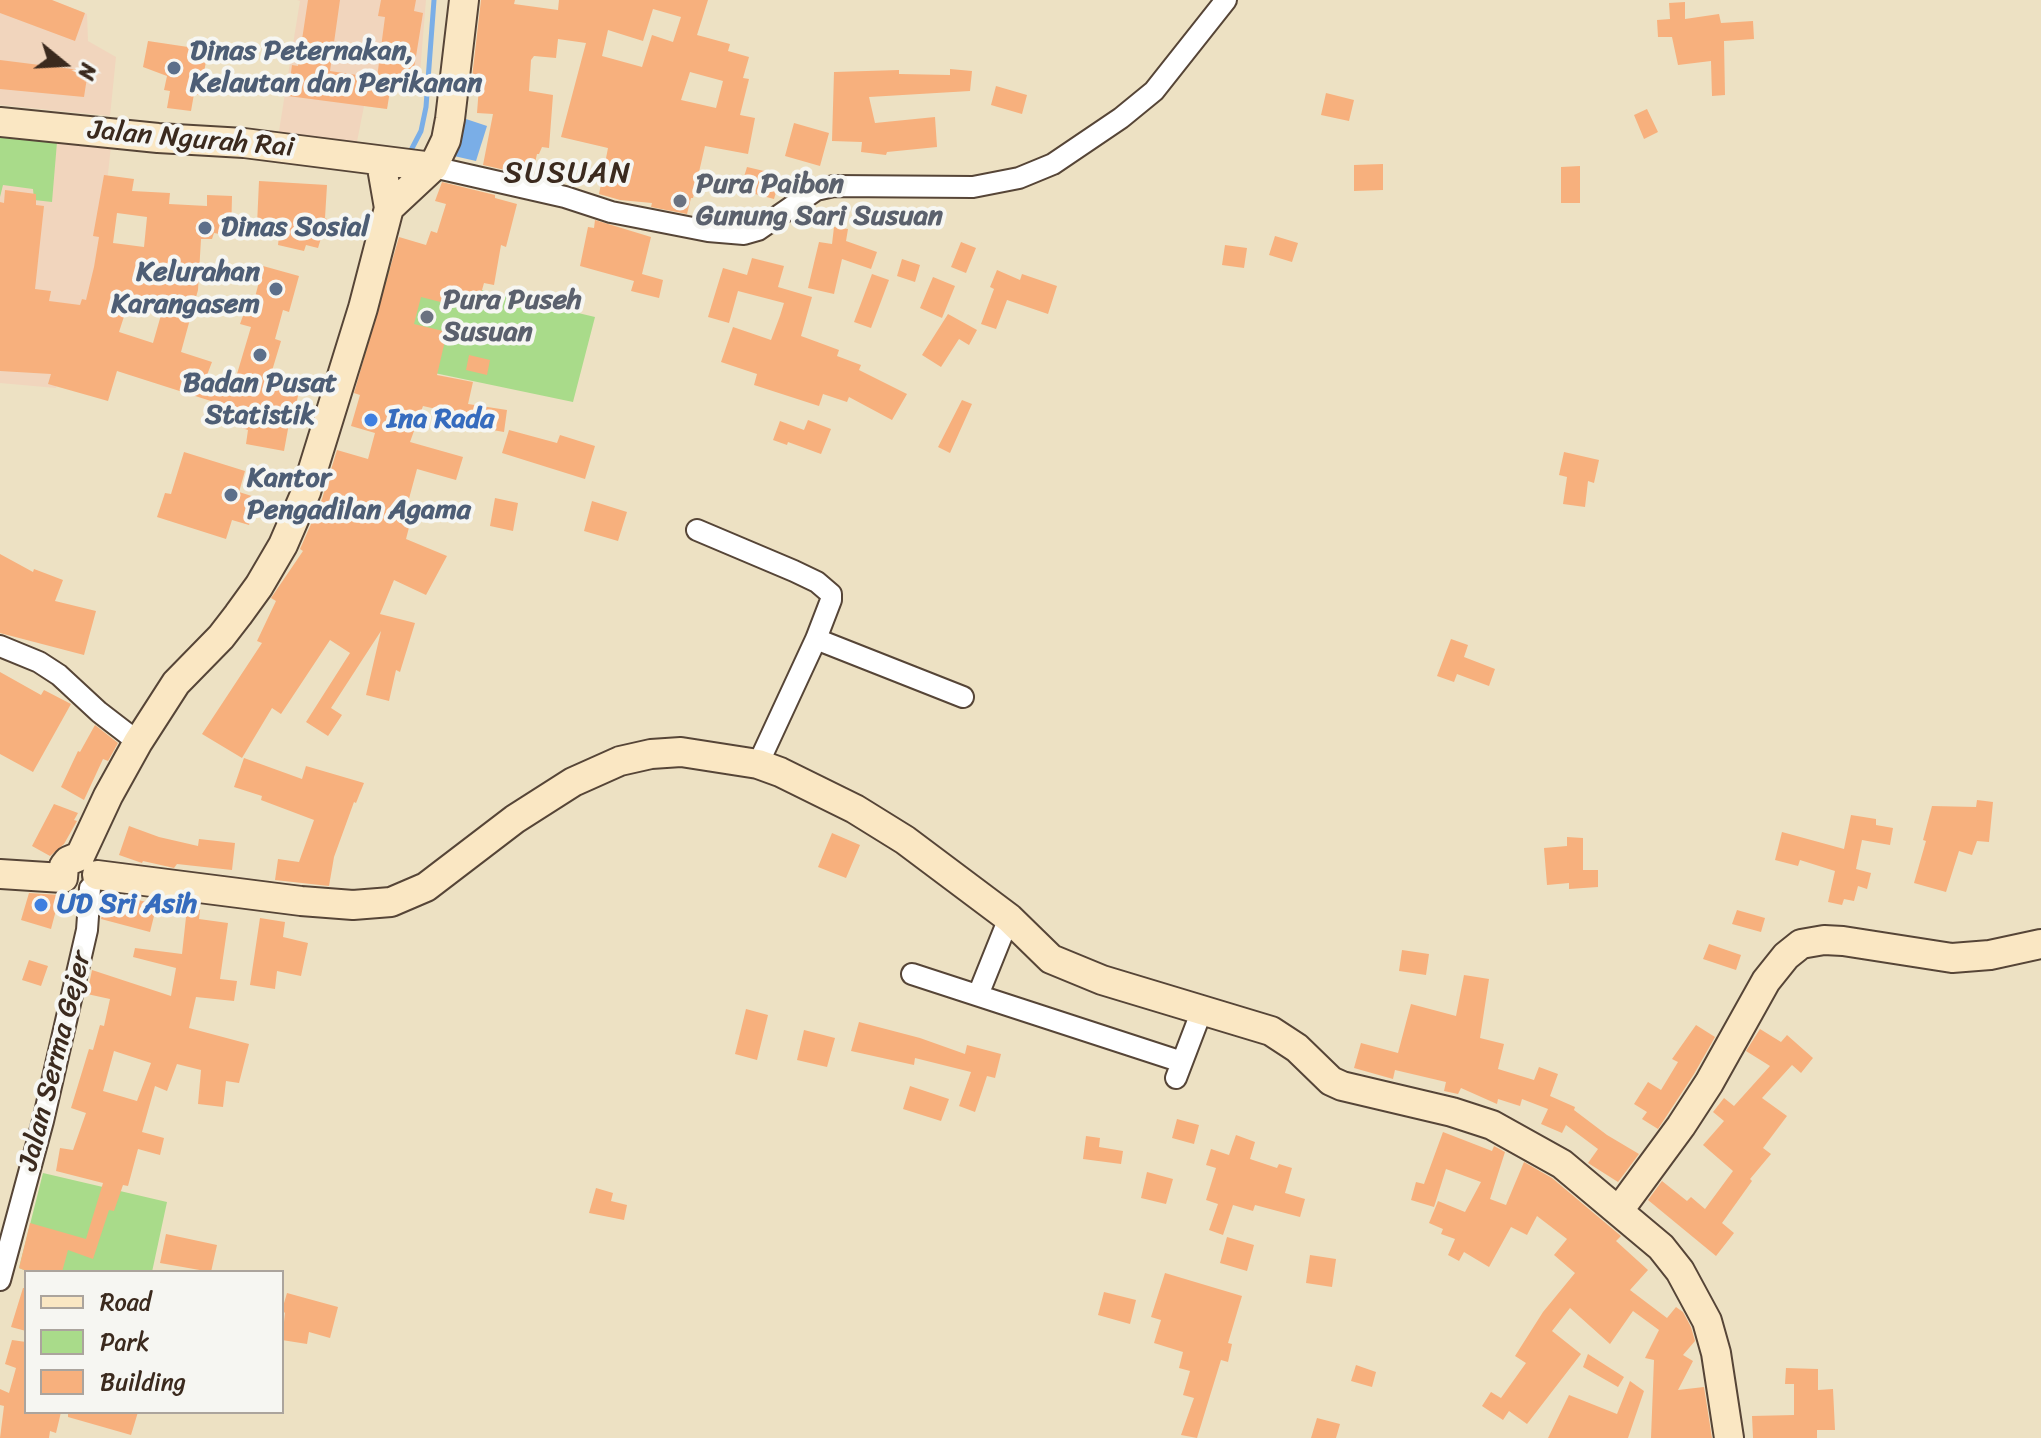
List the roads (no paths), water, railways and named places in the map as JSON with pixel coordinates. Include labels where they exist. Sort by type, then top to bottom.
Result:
[{"type":"street","points":[[389,208],[433,167],[441,155],[450,119],[464,0]]},
{"type":"street","points":[[433,167],[565,197],[611,212],[708,231],[744,234],[758,230],[816,190],[834,186],[973,187],[1019,178],[1053,164],[1121,118],[1154,91],[1226,0]]},
{"type":"street","name":"Jalan Ngurah Rai","points":[[0,122],[244,143],[433,167]]},
{"type":"street","points":[[81,878],[108,796],[138,742],[176,683],[238,615],[259,586],[283,545],[306,492],[363,308],[389,208],[381,162]]},
{"type":"street","points":[[697,530],[794,571],[826,588],[831,594],[816,639],[758,764]]},
{"type":"street","points":[[816,639],[963,697]]},
{"type":"street","points":[[0,646],[39,662],[59,675],[138,742]]},
{"type":"street","points":[[0,874],[81,878],[353,905],[391,902],[426,887],[515,819],[573,782],[620,761],[651,754],[681,752],[758,764],[803,782],[905,840],[1009,918],[1051,959],[1102,980],[1271,1031],[1297,1048],[1331,1081],[1492,1125],[1562,1164],[1620,1209],[1661,1247],[1680,1271],[1707,1321],[1716,1353],[1729,1438]]},
{"type":"street","name":"Jalan Serma Gejer","points":[[0,1280],[43,1121],[87,930],[81,878]]},
{"type":"street","points":[[978,995],[1009,918]]},
{"type":"street","points":[[1620,1209],[1702,1093],[1766,981],[1786,956],[1801,944],[1843,941],[1952,958],[1990,955],[2041,944]]},
{"type":"street","points":[[912,974],[978,995],[1179,1070],[1202,1010]]},
{"type":"water","points":[[466,119],[487,126],[476,161],[454,156]]},
{"type":"waterway","points":[[409,154],[421,131],[426,107],[434,0]]},
{"type":"place","name":"Dinas Peternakan, Kelautan dan Perikanan","points":[[174,68]]},
{"type":"place","name":"Pura Paibon Gunung Sari Susuan","points":[[680,201]]},
{"type":"place","name":"Dinas Sosial","points":[[205,228]]},
{"type":"place","name":"Kelurahan Karangasem","points":[[276,289]]},
{"type":"place","name":"Pura Puseh Susuan","points":[[427,317]]},
{"type":"place","name":"Badan Pusat Statistik","points":[[260,355]]},
{"type":"place","name":"Ina Rada","points":[[371,420]]},
{"type":"place","name":"Kantor Pengadilan Agama","points":[[231,495]]},
{"type":"place","name":"UD Sri Asih","points":[[41,905]]},
{"type":"district","name":"SUSUAN","points":[[568,174]]}]
